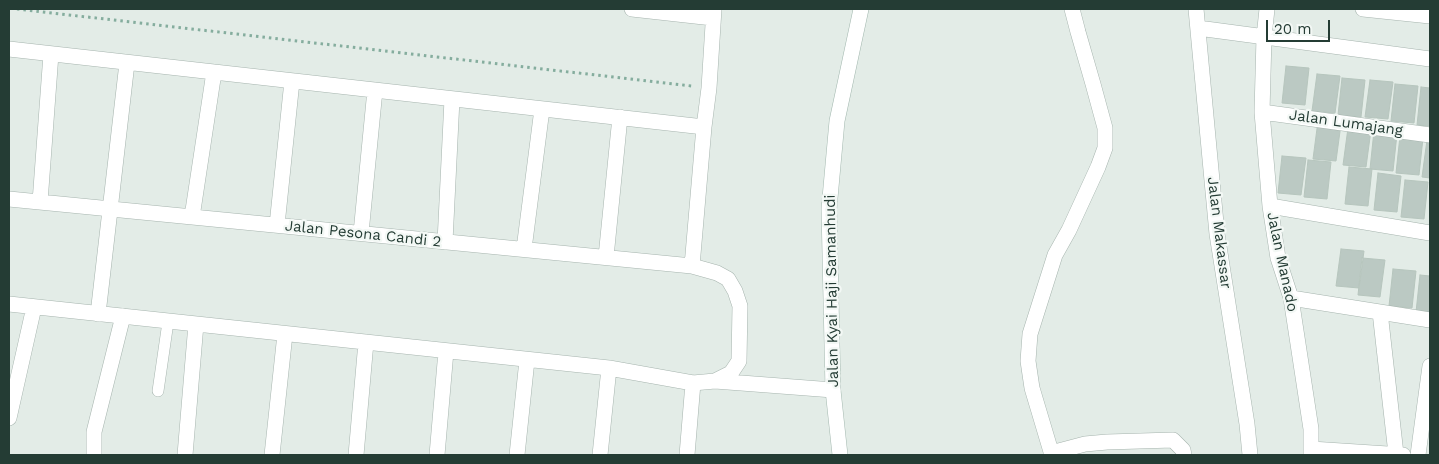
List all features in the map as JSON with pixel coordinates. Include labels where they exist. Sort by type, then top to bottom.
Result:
[{"type":"street","points":[[632,9],[714,13],[709,88],[692,266]]},
{"type":"street","name":"Jalan Kyai Haji Samanhudi","points":[[840,455],[833,390],[829,209],[837,121],[861,9]]},
{"type":"street","points":[[1072,9],[1105,128],[1104,148],[1094,176],[1055,255],[1030,334],[1028,361],[1032,388],[1051,454],[1085,444],[1173,440],[1183,450],[1184,455]]},
{"type":"street","name":"Jalan Makassar","points":[[1196,9],[1217,234],[1247,424],[1250,455]]},
{"type":"street","name":"Jalan Manado","points":[[1267,9],[1264,37],[1262,112],[1270,206],[1278,258],[1291,298],[1311,429],[1311,452]]},
{"type":"street","points":[[1363,9],[1430,16]]},
{"type":"street","points":[[1198,28],[1430,59]]},
{"type":"street","points":[[9,49],[704,127]]},
{"type":"street","points":[[40,202],[51,54]]},
{"type":"street","points":[[98,314],[128,63]]},
{"type":"street","points":[[192,217],[214,72]]},
{"type":"street","points":[[278,225],[292,81]]},
{"type":"street","points":[[361,234],[375,90]]},
{"type":"street","points":[[445,242],[452,99]]},
{"type":"street","points":[[524,249],[542,109]]},
{"type":"street","name":"Jalan Lumajang","points":[[1262,112],[1430,135]]},
{"type":"street","points":[[606,257],[620,118]]},
{"type":"street","name":"Jalan Pesona Candi 2","points":[[9,199],[692,266],[728,279],[735,291],[740,306],[739,362],[731,373],[715,381]]},
{"type":"street","points":[[1270,206],[1430,233]]},
{"type":"street","points":[[1291,298],[1430,320]]},
{"type":"street","points":[[9,304],[609,368],[694,383],[715,381],[833,390]]},
{"type":"street","points":[[9,418],[34,307]]},
{"type":"street","points":[[1311,452],[1400,455],[1380,312]]},
{"type":"street","points":[[94,455],[94,432],[123,316]]},
{"type":"street","points":[[184,455],[196,324]]},
{"type":"street","points":[[272,455],[285,334]]},
{"type":"street","points":[[356,455],[366,342]]},
{"type":"street","points":[[437,455],[446,351]]},
{"type":"street","points":[[517,455],[527,360]]},
{"type":"street","points":[[1418,455],[1430,366]]},
{"type":"street","points":[[600,455],[609,368]]},
{"type":"street","points":[[687,455],[694,383]]},
{"type":"lane","points":[[158,391],[168,322]]},
{"type":"path","points":[[18,9],[709,88]]},
{"type":"building","points":[[1286,66],[1309,68],[1305,105],[1282,103]]},
{"type":"building","points":[[1317,74],[1340,76],[1335,113],[1312,111]]},
{"type":"building","points":[[1342,78],[1365,80],[1361,117],[1338,115]]},
{"type":"building","points":[[1370,80],[1393,82],[1388,119],[1365,117]]},
{"type":"building","points":[[1395,84],[1418,86],[1414,123],[1391,121]]},
{"type":"building","points":[[1421,87],[1430,88],[1430,126],[1417,125]]},
{"type":"building","points":[[1318,121],[1341,124],[1336,161],[1313,159]]},
{"type":"building","points":[[1348,128],[1371,130],[1366,167],[1343,165]]},
{"type":"building","points":[[1374,131],[1397,134],[1393,171],[1370,169]]},
{"type":"building","points":[[1400,136],[1423,138],[1419,175],[1396,173]]},
{"type":"building","points":[[1427,140],[1430,141],[1430,178],[1422,177]]},
{"type":"building","points":[[1282,156],[1306,158],[1301,195],[1278,193]]},
{"type":"building","points":[[1308,160],[1331,162],[1327,199],[1304,197]]},
{"type":"building","points":[[1349,167],[1372,169],[1368,206],[1345,204]]},
{"type":"building","points":[[1378,173],[1401,176],[1397,212],[1374,210]]},
{"type":"building","points":[[1405,180],[1428,182],[1424,219],[1401,217]]},
{"type":"building","points":[[1341,249],[1364,251],[1359,288],[1336,286]]},
{"type":"building","points":[[1362,258],[1385,260],[1380,297],[1358,295]]},
{"type":"building","points":[[1393,269],[1416,271],[1412,308],[1389,306]]},
{"type":"building","points":[[1420,275],[1430,276],[1430,313],[1416,312]]}]
